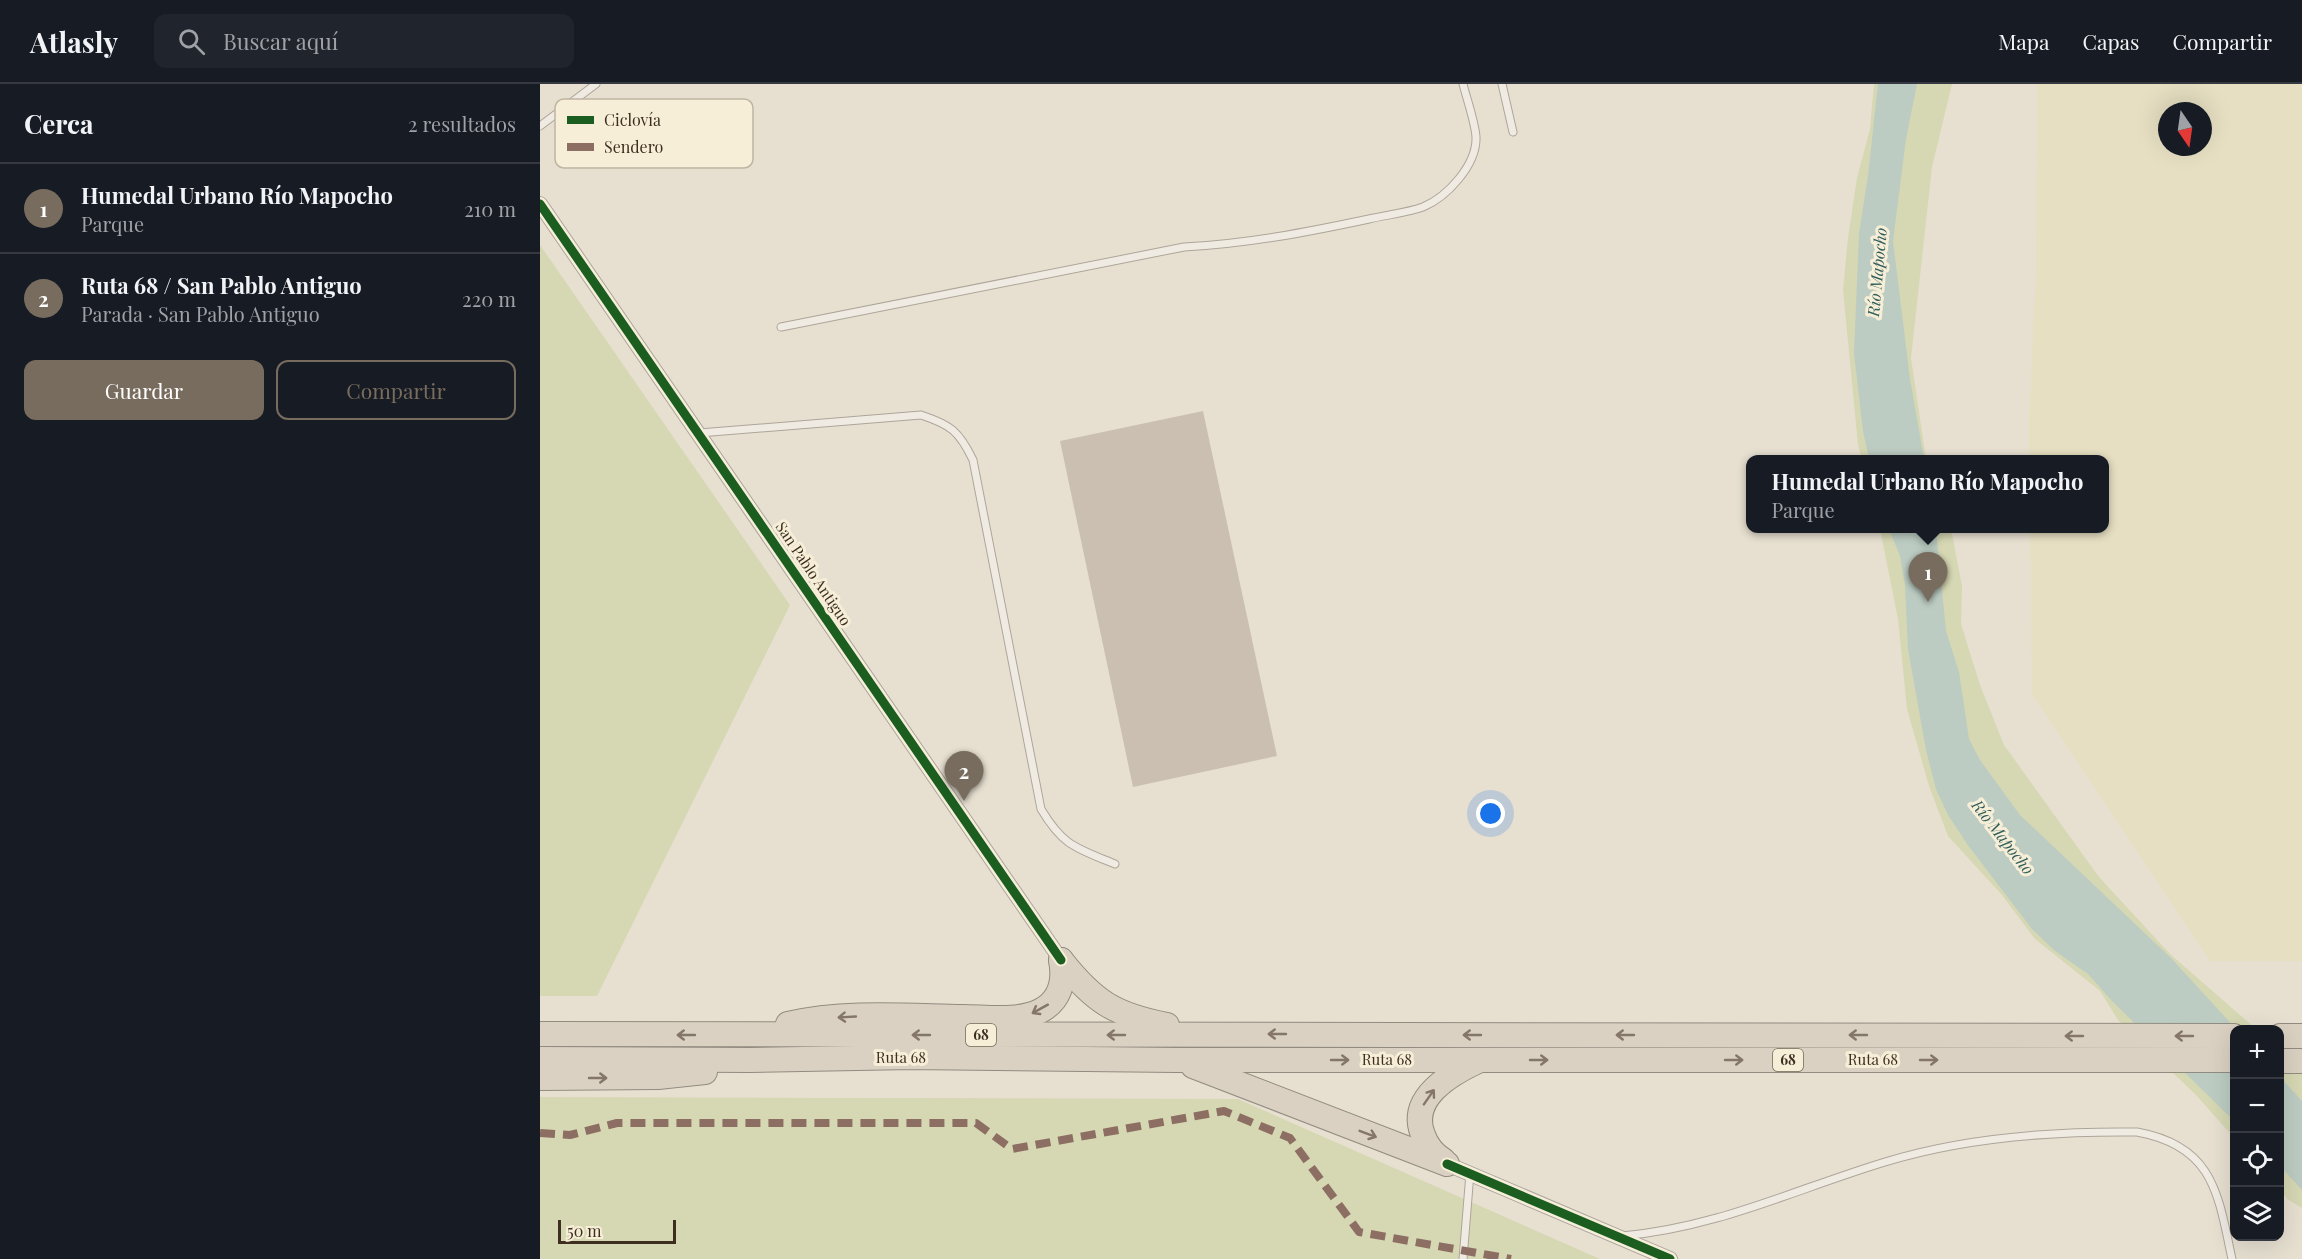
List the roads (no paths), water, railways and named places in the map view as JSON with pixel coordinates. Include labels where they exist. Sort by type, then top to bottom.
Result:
[{"type":"highway","points":[[1061,960],[1089,992],[1112,1009],[1141,1020],[1217,1035]]},
{"type":"highway","points":[[745,1035],[772,1027],[826,1018],[1017,1017],[1032,1014],[1046,1007],[1056,997],[1063,976],[1061,960]]},
{"type":"highway","name":"Ruta 68","points":[[540,1034],[2230,1036]]},
{"type":"highway","name":"Ruta 68","points":[[540,1059],[750,1060],[911,1057],[1176,1060],[2230,1060]]},
{"type":"highway","points":[[540,1078],[679,1076],[723,1068],[750,1060]]},
{"type":"highway","points":[[1176,1060],[1447,1164]]},
{"type":"highway","points":[[1447,1164],[1426,1143],[1420,1128],[1421,1108],[1431,1092],[1440,1084],[1480,1060]]},
{"type":"street","name":"San Pablo Antiguo","points":[[540,204],[1061,960]]},
{"type":"street","points":[[1447,1164],[1670,1259]]},
{"type":"lane","points":[[576,99],[596,84]]},
{"type":"lane","points":[[781,327],[1184,247],[1228,245],[1340,225],[1422,207],[1443,195],[1459,180],[1470,159],[1476,138],[1463,84]]},
{"type":"lane","points":[[1502,84],[1513,132]]},
{"type":"lane","points":[[540,126],[555,115]]},
{"type":"lane","points":[[699,433],[921,415],[945,423],[964,440],[973,460],[1041,809],[1052,828],[1072,846],[1115,864]]},
{"type":"lane","points":[[1620,1236],[1671,1230],[1717,1219],[1885,1162],[1943,1147],[2016,1137],[2137,1132],[2151,1134],[2176,1144],[2196,1158],[2204,1168],[2213,1183],[2232,1259]]},
{"type":"lane","points":[[1463,1259],[1470,1173]]},
{"type":"water","name":"Río Mapocho","points":[[1878,84],[1917,84],[1906,139],[1893,241],[1910,379],[1923,455],[1868,455],[1863,431],[1854,353],[1859,233]]},
{"type":"water","name":"Río Mapocho","points":[[1891,533],[1936,533],[1946,631],[1959,672],[1969,739],[1980,760],[2020,815],[2172,959],[2232,1025],[2230,1025],[2230,1117],[2112,1001],[2088,974],[2055,951],[2032,929],[1967,844],[1948,815],[1936,789],[1926,750],[1908,649],[1905,585],[1900,556]]},
{"type":"water","points":[[2284,1081],[2302,1101],[2302,1190],[2284,1170]]},
{"type":"place","name":"Humedal Urbano Río Mapocho","points":[[1928,602]]},
{"type":"place","name":"Ruta 68 / San Pablo Antiguo","points":[[964,801]]}]
